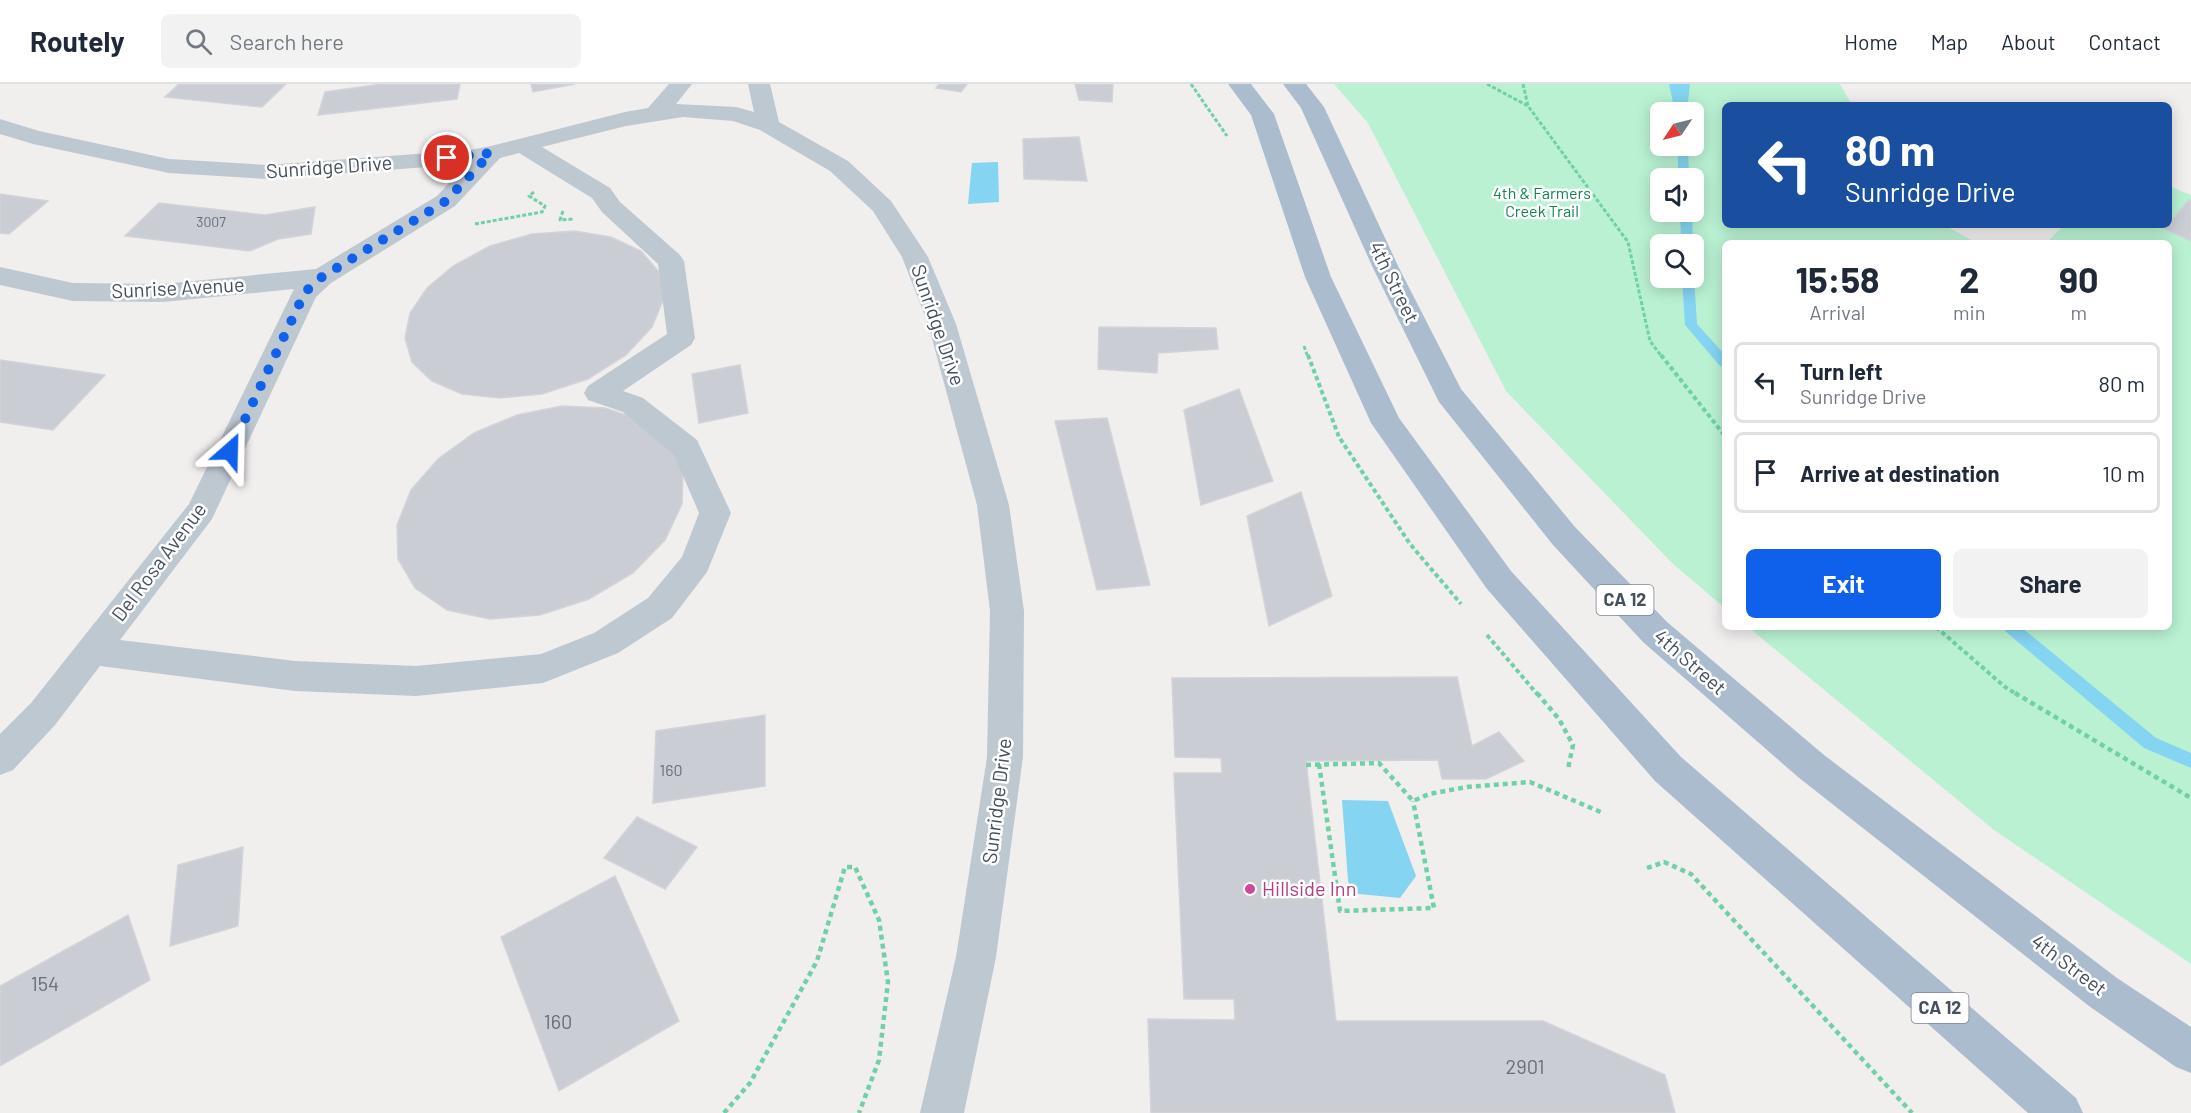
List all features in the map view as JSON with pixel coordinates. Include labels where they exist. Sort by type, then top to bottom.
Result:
[{"type":"main road","name":"CA 12","points":[[1239,84],[1262,114],[1317,277],[1386,423],[1499,580],[1668,769],[2061,1113]]},
{"type":"main road","name":"4th Street","points":[[1294,84],[1312,107],[1386,268],[1449,395],[1564,536],[1655,632],[1811,766],[2103,992],[2191,1052]]},
{"type":"street","points":[[656,114],[681,84]]},
{"type":"street","points":[[759,84],[768,125]]},
{"type":"street","name":"Sunridge Drive","points":[[0,126],[33,137],[169,166],[267,172],[491,153],[625,119],[683,110],[736,114],[768,125],[839,166],[882,206],[915,257],[942,324],[993,505],[1007,611],[1005,757],[976,957],[942,1113]]},
{"type":"street","points":[[92,651],[295,676],[416,681],[543,668],[606,643],[660,608],[696,563],[715,513],[686,448],[633,405],[598,393],[681,338],[671,261],[611,207],[601,193],[524,145]]},
{"type":"street","name":"Del Rosa Avenue","points":[[0,759],[43,714],[201,511],[305,292],[322,277],[446,201],[491,153]]},
{"type":"street","name":"Sunrise Avenue","points":[[0,276],[73,292],[163,293],[322,277]]},
{"type":"path","points":[[1487,84],[1528,106]]},
{"type":"path","points":[[1523,84],[1528,106],[1628,242],[1650,341],[1722,432]]},
{"type":"path","points":[[467,226],[542,212],[545,206],[529,196],[536,190],[542,192]]},
{"type":"path","points":[[564,206],[560,220],[573,219],[583,213]]},
{"type":"path","points":[[1939,630],[2005,687],[2191,798]]},
{"type":"path","points":[[1306,765],[1319,764],[1379,763],[1413,801],[1434,908],[1340,911],[1319,764]]},
{"type":"path","points":[[1413,801],[1429,794],[1467,787],[1530,782],[1604,813]]},
{"type":"path","points":[[1647,868],[1664,862],[1691,874],[1912,1113]]},
{"type":"path","points":[[724,1113],[750,1083],[817,961],[845,867],[855,867],[879,920],[888,982],[879,1060],[860,1113]]},
{"type":"green space","name":"4th & Farmers Creek Trail","points":[[1334,84],[1840,84],[1850,102],[1722,102],[1722,228],[1950,228],[1972,240],[1722,240],[1722,605],[1673,564],[1506,391],[1368,123]]},
{"type":"green space","points":[[2172,187],[2191,195],[2191,964],[1994,830],[1752,630],[2172,630],[2172,240],[2049,240],[2061,228],[2172,228]]},
{"type":"water","points":[[1669,84],[1690,84],[1688,102],[1673,102]]},
{"type":"water","points":[[998,162],[999,202],[968,204],[972,163]]},
{"type":"water","points":[[1342,800],[1388,801],[1416,876],[1400,898],[1349,893]]},
{"type":"building","points":[[179,84],[286,84],[262,107],[165,97]]},
{"type":"building","points":[[382,84],[460,84],[457,99],[318,115],[325,92]]},
{"type":"building","points":[[531,84],[575,84],[533,92]]},
{"type":"building","points":[[939,84],[967,84],[961,92],[936,88]]},
{"type":"building","points":[[1075,84],[1113,84],[1112,102],[1079,100]]},
{"type":"building","points":[[1079,137],[1087,181],[1024,179],[1023,139]]},
{"type":"building","points":[[0,194],[48,201],[9,234],[0,233]]},
{"type":"building","points":[[2189,200],[2191,201],[2191,241],[2164,229],[2172,228],[2172,220]]},
{"type":"building","points":[[159,203],[265,215],[315,207],[311,234],[278,239],[250,251],[125,236]]},
{"type":"building","points":[[574,231],[611,237],[641,251],[659,272],[664,298],[652,327],[626,355],[588,379],[542,394],[500,398],[462,394],[432,381],[412,362],[405,338],[410,313],[427,288],[453,266],[490,246],[532,234]]},
{"type":"building","points":[[1099,327],[1216,328],[1218,349],[1158,353],[1157,373],[1098,369]]},
{"type":"building","points":[[0,360],[105,375],[53,430],[0,422]]},
{"type":"building","points":[[740,365],[748,413],[699,423],[692,374]]},
{"type":"building","points":[[1239,389],[1273,481],[1201,505],[1184,410]]},
{"type":"building","points":[[562,406],[605,408],[641,420],[668,441],[683,470],[682,504],[665,540],[633,573],[589,599],[540,615],[490,619],[447,610],[415,588],[398,559],[397,525],[411,490],[438,459],[474,433],[517,415]]},
{"type":"building","points":[[1107,418],[1150,585],[1097,590],[1055,421]]},
{"type":"building","points":[[1301,492],[1332,596],[1269,626],[1247,516]]},
{"type":"building","name":"Hillside Inn","points":[[1457,677],[1472,746],[1499,732],[1524,761],[1486,779],[1442,779],[1438,760],[1306,761],[1336,1021],[1543,1021],[1665,1075],[1675,1113],[1151,1113],[1148,1019],[1235,1020],[1234,999],[1184,999],[1174,773],[1222,773],[1221,758],[1175,757],[1172,678]]},
{"type":"building","points":[[765,715],[765,786],[653,803],[656,731]]},
{"type":"building","points":[[637,817],[697,847],[665,889],[604,858]]},
{"type":"building","points":[[243,847],[238,926],[170,946],[178,865]]},
{"type":"building","points":[[615,876],[679,1021],[559,1091],[501,937]]},
{"type":"building","points":[[128,915],[150,980],[0,1066],[0,986]]},
{"type":"waterway","points":[[1683,156],[1684,168]]},
{"type":"waterway","points":[[1686,222],[1687,234]]},
{"type":"waterway","points":[[1689,288],[1691,325],[1722,360]]},
{"type":"waterway","points":[[2014,630],[2150,743],[2191,761]]},
{"type":"place","name":"Hillside Inn","points":[[1250,889]]},
{"type":"route","points":[[230,451],[305,292],[322,277],[446,201],[491,153],[447,158]]}]
